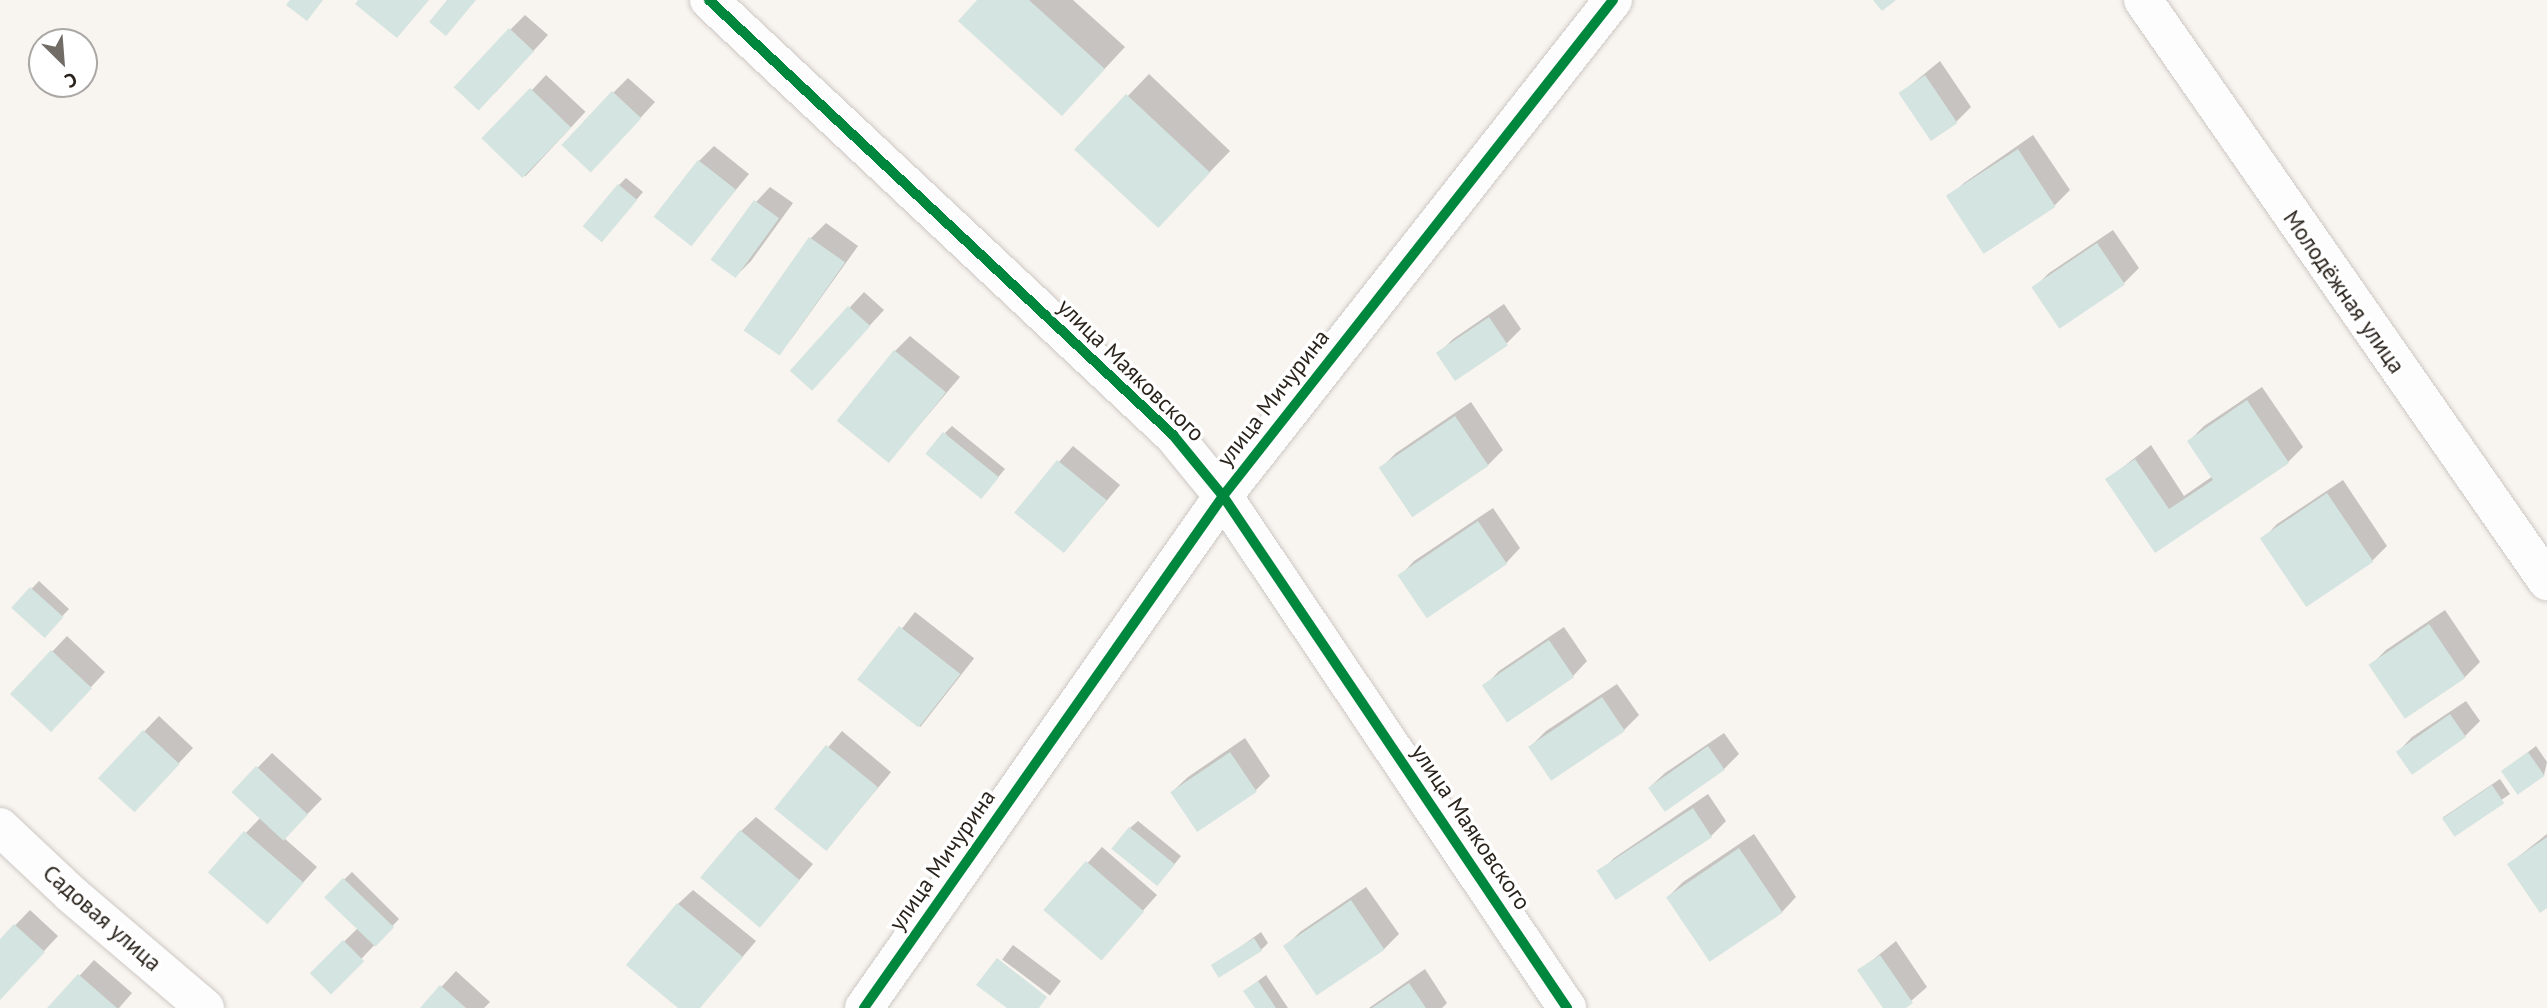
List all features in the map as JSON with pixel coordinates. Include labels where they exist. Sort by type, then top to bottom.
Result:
[{"type":"street","name":"улица Маяковского","points":[[709,0],[1174,435],[1223,496],[1567,1008]]},
{"type":"street","name":"улица Мичурина","points":[[864,1008],[1223,496],[1614,0]]},
{"type":"street","name":"Молодёжная улица","points":[[2143,0],[2547,581]]},
{"type":"street","name":"Садовая улица","points":[[0,827],[71,894],[205,1008]]},
{"type":"building","points":[[290,0],[323,0],[307,21],[286,5]]},
{"type":"building","points":[[358,0],[429,0],[397,38],[355,4]]},
{"type":"building","points":[[447,0],[476,0],[446,36],[429,22]]},
{"type":"building","points":[[977,0],[1029,0],[1105,69],[1062,116],[958,21]]},
{"type":"building","points":[[1873,0],[1896,0],[1882,11]]},
{"type":"building","points":[[509,28],[534,51],[479,110],[454,87]]},
{"type":"building","points":[[1925,75],[1957,123],[1931,141],[1898,93]]},
{"type":"building","points":[[530,88],[571,128],[522,178],[481,138]]},
{"type":"building","points":[[612,91],[641,118],[591,172],[562,145]]},
{"type":"building","points":[[1126,94],[1210,172],[1158,228],[1074,150]]},
{"type":"building","points":[[2018,149],[2056,207],[1983,254],[1946,196]]},
{"type":"building","points":[[698,160],[736,190],[691,246],[654,217]]},
{"type":"building","points":[[618,184],[637,200],[602,242],[583,226]]},
{"type":"building","points":[[754,200],[779,218],[736,278],[711,260]]},
{"type":"building","points":[[809,237],[845,262],[780,356],[744,330]]},
{"type":"building","points":[[2097,243],[2125,284],[2059,329],[2032,287]]},
{"type":"building","points":[[848,306],[870,326],[812,391],[790,371]]},
{"type":"building","points":[[1489,317],[1508,345],[1455,381],[1436,353]]},
{"type":"building","points":[[894,350],[946,392],[889,463],[837,421]]},
{"type":"building","points":[[2247,400],[2289,463],[2155,553],[2105,479],[2135,459],[2169,509],[2213,480],[2187,441]]},
{"type":"building","points":[[1455,416],[1489,466],[1412,517],[1379,467]]},
{"type":"building","points":[[943,432],[999,477],[981,499],[925,454]]},
{"type":"building","points":[[1057,460],[1107,500],[1064,553],[1014,513]]},
{"type":"building","points":[[2327,493],[2373,562],[2306,607],[2260,538]]},
{"type":"building","points":[[1478,521],[1507,564],[1427,618],[1398,575]]},
{"type":"building","points":[[30,587],[63,617],[45,638],[11,608]]},
{"type":"building","points":[[2429,624],[2465,678],[2405,719],[2368,665]]},
{"type":"building","points":[[899,626],[960,674],[919,728],[857,680]]},
{"type":"building","points":[[1549,640],[1574,677],[1507,723],[1482,685]]},
{"type":"building","points":[[51,650],[92,688],[51,732],[10,694]]},
{"type":"building","points":[[1602,697],[1625,731],[1551,781],[1528,747]]},
{"type":"building","points":[[2450,714],[2466,737],[2412,775],[2396,752]]},
{"type":"building","points":[[143,730],[180,764],[135,812],[98,778]]},
{"type":"building","points":[[826,745],[878,787],[826,851],[774,809]]},
{"type":"building","points":[[1708,746],[1725,770],[1665,812],[1648,788]]},
{"type":"building","points":[[1230,752],[1257,792],[1197,832],[1170,792]]},
{"type":"building","points":[[2528,752],[2545,776],[2518,795],[2501,771]]},
{"type":"building","points":[[256,766],[308,814],[283,841],[231,792]]},
{"type":"building","points":[[2492,785],[2504,803],[2455,837],[2442,819]]},
{"type":"building","points":[[1693,808],[1712,837],[1616,900],[1597,871]]},
{"type":"building","points":[[1129,827],[1175,864],[1157,886],[1111,849]]},
{"type":"building","points":[[740,830],[800,880],[760,928],[700,877]]},
{"type":"building","points":[[244,831],[304,883],[268,924],[208,873]]},
{"type":"building","points":[[2547,837],[2547,908],[2540,913],[2507,864]]},
{"type":"building","points":[[1739,848],[1783,913],[1710,962],[1666,897]]},
{"type":"building","points":[[1086,861],[1144,912],[1101,961],[1043,910]]},
{"type":"building","points":[[343,878],[394,927],[375,947],[324,897]]},
{"type":"building","points":[[1351,900],[1385,950],[1317,996],[1283,946]]},
{"type":"building","points":[[677,903],[743,957],[700,1008],[678,1008],[626,965]]},
{"type":"building","points":[[14,924],[45,952],[0,1000],[0,939]]},
{"type":"building","points":[[1254,938],[1262,951],[1219,978],[1211,965]]},
{"type":"building","points":[[343,940],[364,961],[331,994],[310,973]]},
{"type":"building","points":[[1880,955],[1913,1003],[1906,1008],[1883,1008],[1857,970]]},
{"type":"building","points":[[997,958],[1047,997],[1039,1008],[1007,1008],[976,985]]},
{"type":"building","points":[[78,974],[117,1008],[47,1008]]},
{"type":"building","points":[[1258,981],[1276,1008],[1255,1008],[1243,991]]},
{"type":"building","points":[[1409,983],[1426,1008],[1372,1008]]},
{"type":"building","points":[[440,985],[466,1008],[420,1008]]},
{"type":"cycle path","points":[[709,0],[1173,435],[1223,496],[1567,1008]]},
{"type":"cycle path","points":[[864,1008],[1223,496],[1613,0]]}]
